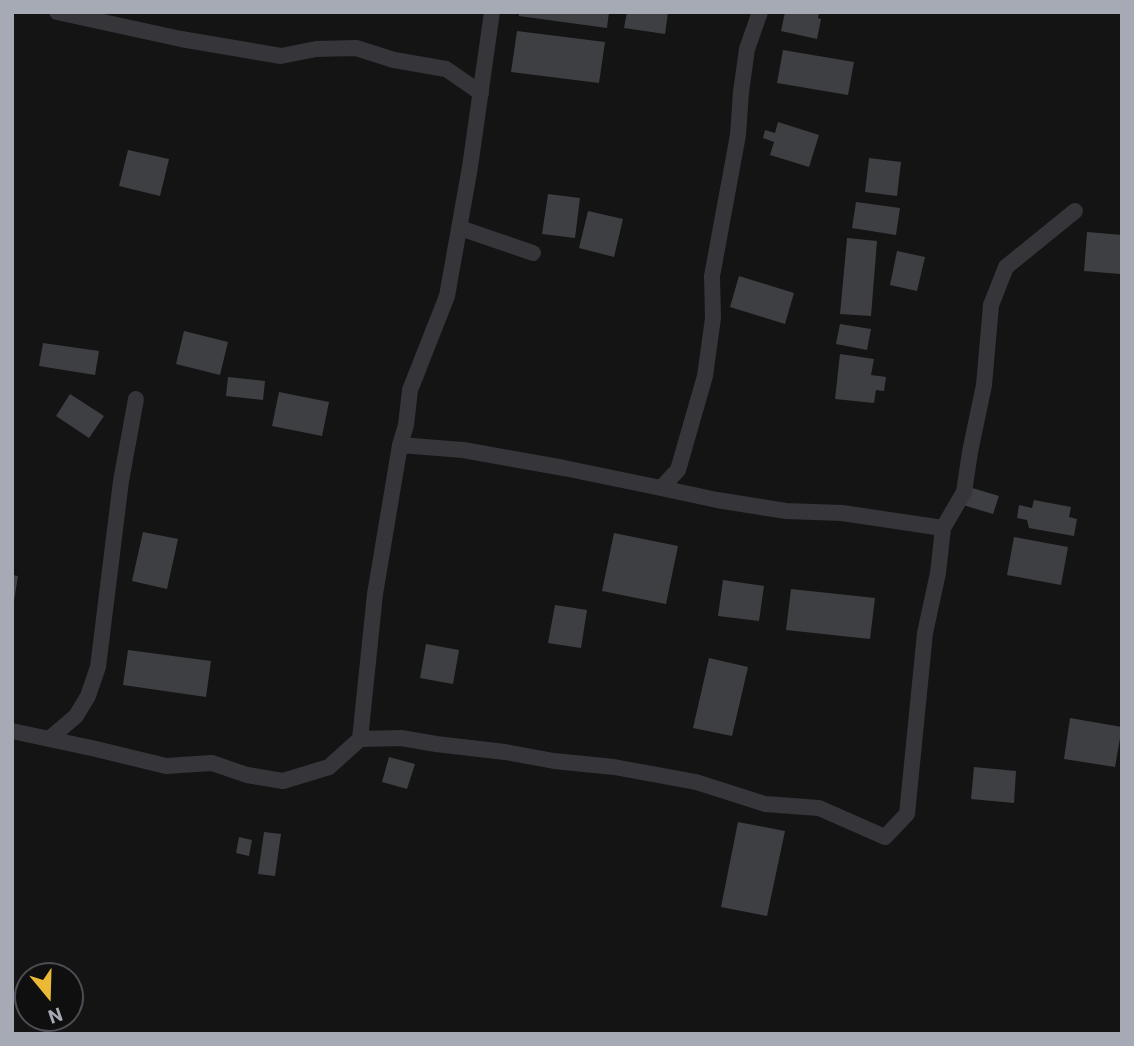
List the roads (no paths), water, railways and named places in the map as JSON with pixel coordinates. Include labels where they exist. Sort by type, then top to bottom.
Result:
[{"type":"street","points":[[57,12],[181,39],[281,56],[316,49],[356,48],[394,60],[446,69],[481,93]]},
{"type":"street","points":[[360,739],[375,594],[400,445],[406,425],[410,390],[447,296],[460,228],[492,12]]},
{"type":"street","points":[[661,488],[678,470],[705,376],[713,318],[712,276],[738,135],[747,49],[760,12]]},
{"type":"street","points":[[12,732],[166,766],[212,763],[247,775],[283,781],[329,767],[360,739],[401,738],[554,761],[614,767],[696,782],[765,804],[819,808],[885,837],[907,814],[925,633],[938,572],[943,528],[964,492],[984,385],[991,305],[1006,267],[1074,211]]},
{"type":"street","points":[[460,228],[533,253]]},
{"type":"street","points":[[49,740],[76,716],[88,696],[98,667],[121,481],[136,398]]},
{"type":"street","points":[[400,445],[475,452],[786,511],[842,513],[943,528]]}]
